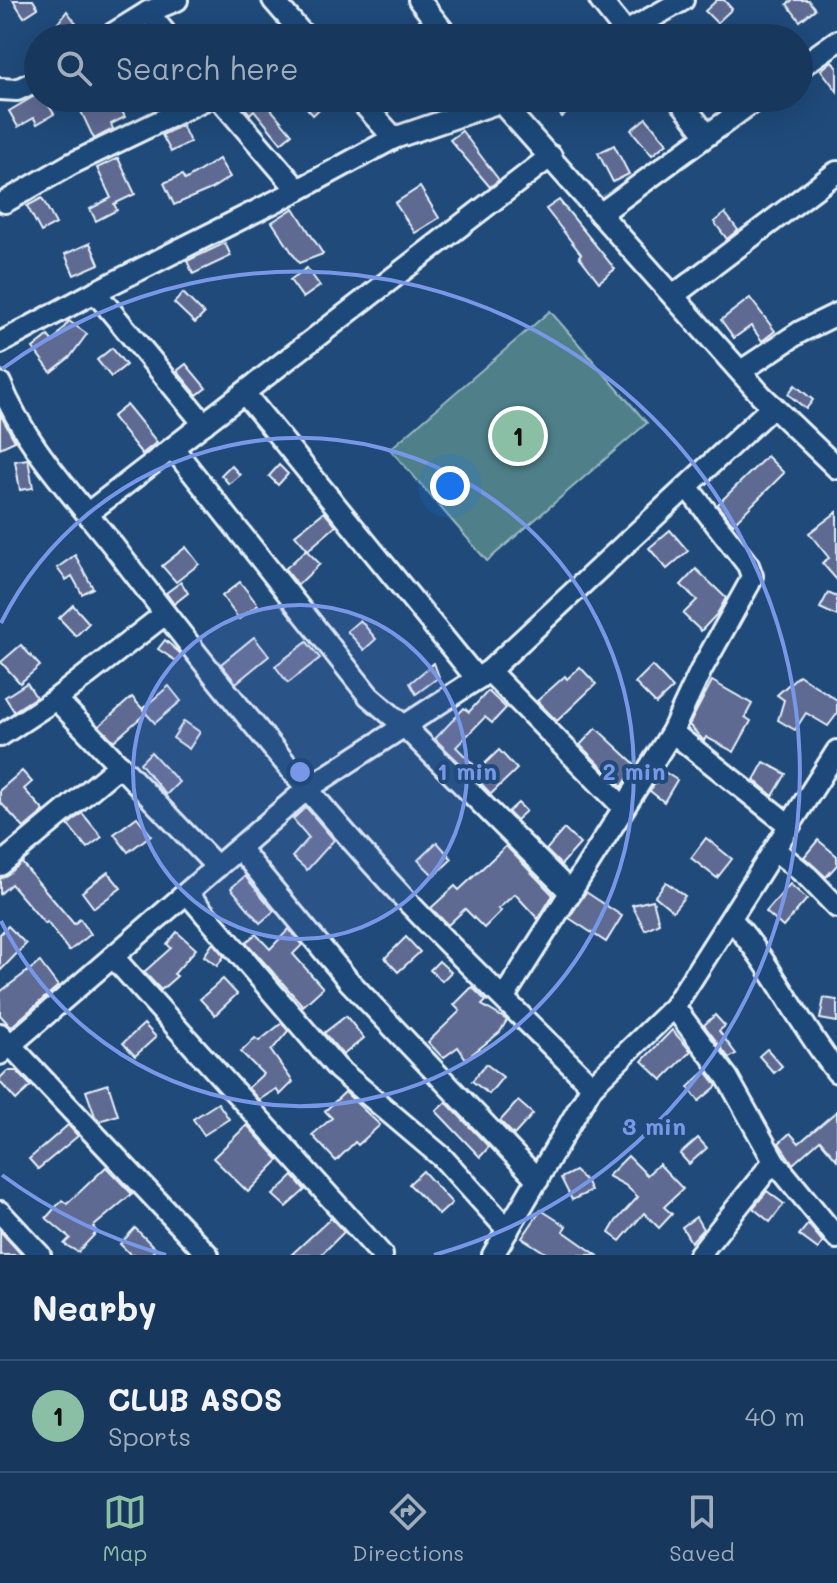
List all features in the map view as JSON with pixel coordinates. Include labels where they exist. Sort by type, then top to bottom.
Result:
[{"type":"street","points":[[129,24],[177,0]]},
{"type":"street","points":[[273,0],[294,24]]},
{"type":"street","points":[[419,0],[438,24]]},
{"type":"street","points":[[600,0],[619,24]]},
{"type":"street","points":[[645,24],[683,0]]},
{"type":"street","points":[[148,12],[158,24]]},
{"type":"street","points":[[813,58],[837,41]]},
{"type":"street","points":[[0,89],[17,90],[24,87]]},
{"type":"street","points":[[5,202],[71,164],[179,112]]},
{"type":"street","points":[[231,112],[298,190]]},
{"type":"street","points":[[371,112],[394,138]]},
{"type":"street","points":[[0,343],[394,138],[466,112]]},
{"type":"street","points":[[510,112],[773,406],[837,468]]},
{"type":"street","points":[[689,112],[707,135]]},
{"type":"street","points":[[600,214],[739,112]]},
{"type":"street","points":[[88,513],[551,156]]},
{"type":"street","points":[[674,295],[837,172]]},
{"type":"street","points":[[95,292],[204,424]]},
{"type":"street","points":[[741,371],[800,332],[837,314]]},
{"type":"street","points":[[0,383],[10,409],[41,459],[88,513],[165,614],[307,789],[405,899],[592,1086]]},
{"type":"street","points":[[244,393],[483,675],[623,807]]},
{"type":"street","points":[[208,1255],[3,1044],[113,957],[307,789],[483,675],[773,406]]},
{"type":"street","points":[[173,448],[369,696],[404,726],[571,893]]},
{"type":"street","points":[[504,997],[672,732],[701,670],[743,598],[752,576],[748,565],[688,488]]},
{"type":"street","points":[[3,728],[56,699],[165,614]]},
{"type":"street","points":[[56,699],[217,867]]},
{"type":"street","points":[[672,732],[789,825]]},
{"type":"street","points":[[493,1255],[592,1086],[674,1007],[789,825],[834,764]]},
{"type":"street","points":[[0,865],[120,765]]},
{"type":"street","points":[[239,848],[348,980],[538,1180]]},
{"type":"street","points":[[775,850],[808,877],[837,907]]},
{"type":"street","points":[[187,893],[338,1069],[442,1157],[508,1230]]},
{"type":"street","points":[[731,919],[747,937],[820,1051],[837,1072]]},
{"type":"street","points":[[113,957],[382,1255]]},
{"type":"street","points":[[674,1007],[727,1077],[774,1161],[837,1238]]},
{"type":"street","points":[[699,1255],[774,1161]]},
{"type":"street","points":[[1,1215],[40,1255]]},
{"type":"green space","points":[[550,311],[647,423],[487,561],[390,449]]},
{"type":"building","points":[[13,0],[33,0],[38,8],[24,17]]},
{"type":"building","points":[[717,0],[724,0],[732,9],[717,23],[705,11]]},
{"type":"building","points":[[793,0],[808,0],[815,9],[800,21],[787,4]]},
{"type":"building","points":[[67,11],[77,24],[57,24]]},
{"type":"building","points":[[832,61],[837,67],[837,91],[821,70]]},
{"type":"building","points":[[24,102],[24,112],[54,114],[37,124],[34,118],[18,127],[9,111]]},
{"type":"building","points":[[81,112],[122,112],[125,117],[111,124],[113,129],[94,139]]},
{"type":"building","points":[[256,112],[273,112],[292,134],[281,143]]},
{"type":"building","points":[[646,118],[667,143],[652,155],[631,130]]},
{"type":"building","points":[[182,125],[190,142],[171,152],[162,135]]},
{"type":"building","points":[[462,131],[499,180],[490,187],[450,140]]},
{"type":"building","points":[[614,145],[629,174],[613,182],[598,153]]},
{"type":"building","points":[[118,158],[135,194],[114,204],[117,210],[96,221],[90,209],[111,198],[97,168]]},
{"type":"building","points":[[219,159],[230,177],[174,205],[164,183],[182,175],[185,180]]},
{"type":"building","points":[[420,187],[439,218],[415,233],[395,203]]},
{"type":"building","points":[[42,198],[56,224],[41,232],[27,206]]},
{"type":"building","points":[[559,200],[615,269],[599,282],[546,209]]},
{"type":"building","points":[[294,208],[323,254],[299,263],[272,222]]},
{"type":"building","points":[[725,213],[738,230],[727,239],[714,222]]},
{"type":"building","points":[[90,243],[99,264],[74,275],[65,254]]},
{"type":"building","points":[[225,243],[231,256],[193,274],[187,261]]},
{"type":"building","points":[[307,268],[320,286],[303,298],[290,280]]},
{"type":"building","points":[[183,293],[204,314],[195,323],[174,303]]},
{"type":"building","points":[[750,298],[775,331],[762,341],[751,326],[734,338],[721,320]]},
{"type":"building","points":[[69,321],[87,334],[70,357],[51,372],[33,348],[48,336],[53,342]]},
{"type":"building","points":[[112,348],[126,365],[111,377],[97,360]]},
{"type":"building","points":[[186,364],[206,388],[197,395],[177,371]]},
{"type":"building","points":[[795,385],[813,400],[806,409],[788,394]]},
{"type":"building","points":[[127,405],[157,442],[142,454],[112,417]]},
{"type":"building","points":[[0,414],[15,441],[0,448]]},
{"type":"building","points":[[767,456],[784,473],[733,524],[717,505]]},
{"type":"building","points":[[28,459],[33,488],[20,490],[15,461]]},
{"type":"building","points":[[231,465],[240,475],[229,484],[221,475]]},
{"type":"building","points":[[279,465],[288,474],[278,485],[269,476]]},
{"type":"building","points":[[324,512],[336,526],[308,550],[295,535]]},
{"type":"building","points":[[837,512],[837,580],[822,563],[829,558],[809,533]]},
{"type":"building","points":[[670,530],[688,551],[667,569],[649,548]]},
{"type":"building","points":[[186,547],[199,564],[176,582],[162,566]]},
{"type":"building","points":[[306,550],[320,564],[298,585],[285,569]]},
{"type":"building","points":[[75,555],[93,588],[82,594],[72,576],[66,580],[57,568]]},
{"type":"building","points":[[696,569],[726,598],[717,614],[701,631],[683,614],[697,600],[681,585]]},
{"type":"building","points":[[181,582],[188,593],[174,604],[166,593]]},
{"type":"building","points":[[240,582],[258,605],[239,619],[222,596]]},
{"type":"building","points":[[828,593],[837,597],[837,616],[820,608]]},
{"type":"building","points":[[73,605],[89,623],[76,636],[59,618]]},
{"type":"building","points":[[360,620],[376,639],[364,650],[347,631]]},
{"type":"building","points":[[254,637],[269,656],[236,683],[221,664]]},
{"type":"building","points":[[165,640],[181,654],[176,661],[158,649]]},
{"type":"building","points":[[307,642],[320,658],[288,683],[275,666]]},
{"type":"building","points":[[21,645],[40,666],[20,683],[1,662]]},
{"type":"building","points":[[434,663],[439,677],[416,694],[410,683]]},
{"type":"building","points":[[652,666],[673,688],[656,704],[635,683]]},
{"type":"building","points":[[580,667],[596,684],[557,721],[537,701]]},
{"type":"building","points":[[799,675],[837,700],[837,714],[828,726],[806,713],[795,730],[778,720],[784,700],[777,695]]},
{"type":"building","points":[[712,681],[752,704],[745,717],[751,721],[734,752],[706,737],[704,741],[689,725]]},
{"type":"building","points":[[27,683],[36,697],[14,711],[5,697]]},
{"type":"building","points":[[169,686],[181,701],[155,723],[142,709]]},
{"type":"building","points":[[488,691],[506,708],[492,723],[485,717],[456,747],[475,766],[469,772],[435,739],[464,708],[469,712]]},
{"type":"building","points":[[132,697],[146,713],[114,741],[99,726]]},
{"type":"building","points":[[184,721],[200,732],[189,749],[173,738]]},
{"type":"building","points":[[596,728],[636,765],[622,787],[580,745]]},
{"type":"building","points":[[499,750],[517,769],[491,794],[473,775]]},
{"type":"building","points":[[151,752],[179,782],[166,795],[140,763]]},
{"type":"building","points":[[764,762],[786,774],[773,796],[754,780]]},
{"type":"building","points":[[22,771],[32,782],[24,789],[44,811],[24,828],[0,802],[0,790]]},
{"type":"building","points":[[663,771],[677,780],[664,802],[650,791]]},
{"type":"building","points":[[518,803],[526,811],[516,820],[508,812]]},
{"type":"building","points":[[306,807],[334,840],[307,870],[292,857],[309,838],[293,819]]},
{"type":"building","points":[[82,813],[102,837],[87,848],[68,825]]},
{"type":"building","points":[[137,817],[151,835],[128,852],[114,834]]},
{"type":"building","points":[[564,829],[580,844],[561,865],[546,850]]},
{"type":"building","points":[[706,838],[732,859],[717,878],[691,858]]},
{"type":"building","points":[[818,840],[837,856],[837,865],[826,877],[804,857]]},
{"type":"building","points":[[437,842],[452,859],[434,876],[418,860]]},
{"type":"building","points":[[506,846],[553,895],[538,919],[515,894],[498,909],[501,911],[484,928],[465,909],[448,925],[431,908],[455,886],[459,890]]},
{"type":"building","points":[[22,863],[74,924],[80,919],[91,934],[69,951],[11,884],[0,894],[0,879]]},
{"type":"building","points":[[108,872],[121,888],[94,908],[82,892]]},
{"type":"building","points":[[245,876],[274,911],[260,923],[231,888]]},
{"type":"building","points":[[666,882],[685,896],[673,911],[655,896]]},
{"type":"building","points":[[790,884],[807,899],[783,927],[766,912]]},
{"type":"building","points":[[586,892],[622,916],[606,942],[569,918]]},
{"type":"building","points":[[653,900],[659,923],[645,930],[632,905]]},
{"type":"building","points":[[8,926],[26,944],[0,971],[0,934]]},
{"type":"building","points":[[289,929],[302,945],[293,954],[323,988],[303,1006],[246,942],[256,934],[270,949]]},
{"type":"building","points":[[177,932],[196,949],[174,974],[177,976],[161,990],[144,972],[171,948],[167,944]]},
{"type":"building","points":[[406,937],[420,952],[398,972],[385,958]]},
{"type":"building","points":[[213,943],[224,956],[217,966],[204,956]]},
{"type":"building","points":[[439,961],[451,972],[442,981],[430,970]]},
{"type":"building","points":[[40,962],[58,986],[11,1027],[0,1015],[0,992]]},
{"type":"building","points":[[223,979],[237,994],[215,1015],[200,999]]},
{"type":"building","points":[[472,987],[486,1001],[482,1005],[507,1020],[500,1032],[466,1059],[458,1047],[443,1058],[428,1042],[460,1011],[454,1005]]},
{"type":"building","points":[[824,998],[837,1000],[837,1022],[820,1019]]},
{"type":"building","points":[[715,1015],[725,1026],[719,1031],[736,1054],[729,1058],[704,1025]]},
{"type":"building","points":[[346,1016],[364,1038],[343,1055],[324,1033]]},
{"type":"building","points":[[282,1023],[288,1031],[271,1051],[293,1082],[280,1095],[276,1089],[259,1100],[248,1088],[263,1074],[241,1052],[255,1038],[259,1041]]},
{"type":"building","points":[[144,1024],[156,1037],[135,1056],[123,1043]]},
{"type":"building","points":[[672,1030],[691,1051],[662,1080],[642,1061]]},
{"type":"building","points":[[767,1049],[782,1066],[774,1073],[759,1056]]},
{"type":"building","points":[[486,1064],[503,1077],[489,1094],[472,1081]]},
{"type":"building","points":[[7,1071],[17,1071],[31,1086],[16,1100],[0,1082]]},
{"type":"building","points":[[706,1071],[717,1086],[699,1101],[688,1087]]},
{"type":"building","points":[[108,1084],[118,1115],[99,1121],[86,1091]]},
{"type":"building","points":[[345,1092],[380,1125],[358,1145],[355,1142],[336,1161],[312,1135],[332,1118],[325,1111]]},
{"type":"building","points":[[518,1101],[533,1114],[514,1135],[500,1121]]},
{"type":"building","points":[[446,1102],[489,1147],[480,1157],[436,1111]]},
{"type":"building","points":[[218,1103],[229,1119],[204,1135],[193,1119]]},
{"type":"building","points":[[837,1111],[837,1160],[820,1140],[793,1164],[779,1143],[790,1133],[799,1143]]},
{"type":"building","points":[[68,1125],[78,1136],[38,1169],[29,1159]]},
{"type":"building","points":[[247,1125],[279,1160],[248,1192],[213,1158]]},
{"type":"building","points":[[698,1138],[707,1148],[689,1164],[680,1154]]},
{"type":"building","points":[[628,1156],[647,1175],[659,1164],[683,1189],[664,1207],[672,1214],[659,1228],[644,1213],[620,1241],[609,1233],[638,1197],[608,1176]]},
{"type":"building","points":[[106,1167],[132,1194],[93,1227],[97,1232],[78,1252],[64,1244],[70,1238],[46,1218],[62,1200],[67,1204]]},
{"type":"building","points":[[423,1171],[452,1203],[439,1215],[409,1184]]},
{"type":"building","points":[[575,1171],[587,1182],[591,1191],[572,1200],[561,1178]]},
{"type":"building","points":[[293,1176],[305,1190],[286,1207],[273,1195]]},
{"type":"building","points":[[767,1191],[784,1204],[770,1222],[753,1208]]},
{"type":"building","points":[[541,1210],[566,1226],[563,1231],[597,1255],[549,1255],[522,1238]]},
{"type":"building","points":[[696,1217],[703,1229],[691,1242],[682,1227]]},
{"type":"building","points":[[331,1218],[344,1232],[321,1255],[291,1255]]},
{"type":"building","points":[[808,1224],[823,1242],[818,1249],[799,1235]]},
{"type":"building","points":[[135,1228],[156,1249],[150,1255],[131,1255],[120,1244]]},
{"type":"building","points":[[0,1231],[22,1255],[0,1255]]},
{"type":"place","name":"CLUB ASOS","points":[[518,436]]}]
